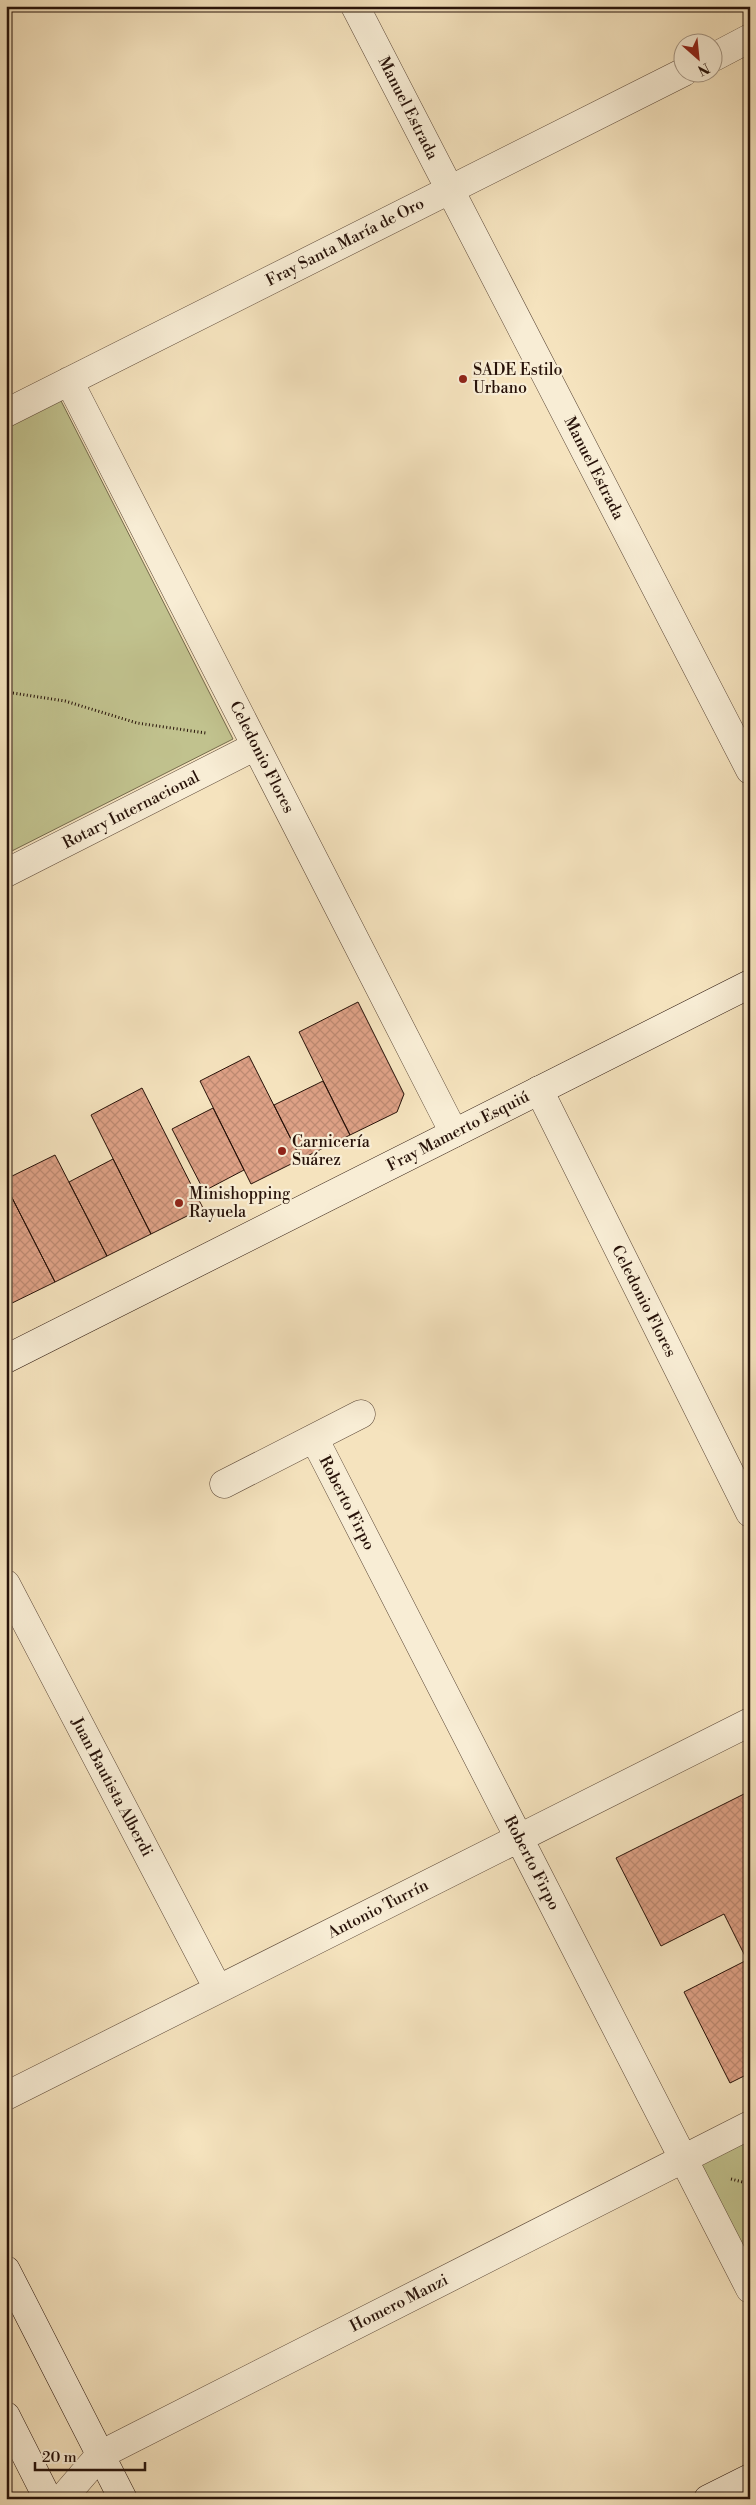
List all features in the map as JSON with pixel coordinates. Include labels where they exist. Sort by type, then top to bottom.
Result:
[{"type":"street","name":"Manuel Estrada","points":[[355,6],[750,770]]},
{"type":"street","points":[[724,52],[750,38]]},
{"type":"street","name":"Fray Santa María de Oro","points":[[6,413],[674,77]]},
{"type":"street","name":"Celedonio Flores","points":[[69,381],[454,1133]]},
{"type":"street","name":"Rotary Internacional","points":[[6,873],[256,746]]},
{"type":"street","name":"Fray Mamerto Esquiú","points":[[6,1359],[750,984]]},
{"type":"street","name":"Celedonio Flores","points":[[539,1090],[750,1513]]},
{"type":"street","points":[[224,1484],[361,1414]]},
{"type":"street","name":"Roberto Firpo","points":[[314,1438],[750,2289]]},
{"type":"street","name":"Juan Bautista Alberdi","points":[[6,1584],[218,1989]]},
{"type":"street","name":"Antonio Turrín","points":[[6,2096],[750,1722]]},
{"type":"street","name":"Homero Manzi","points":[[62,2499],[100,2454],[750,2125]]},
{"type":"street","points":[[6,2270],[123,2499]]},
{"type":"street","points":[[6,2416],[48,2499]]},
{"type":"street","points":[[708,2499],[750,2478]]},
{"type":"path","points":[[6,692],[65,700],[137,723],[212,734]]},
{"type":"green space","points":[[56,391],[233,739],[6,854],[6,416]]},
{"type":"green space","points":[[750,2125],[750,2289],[683,2159]]},
{"type":"building","points":[[358,1002],[404,1094],[397,1112],[350,1135],[299,1032]]},
{"type":"building","points":[[249,1056],[301,1159],[251,1184],[200,1081]]},
{"type":"building","points":[[323,1081],[350,1135],[301,1159],[274,1105]]},
{"type":"building","points":[[142,1088],[203,1208],[151,1234],[91,1115]]},
{"type":"building","points":[[213,1108],[244,1170],[204,1191],[172,1129]]},
{"type":"building","points":[[55,1155],[107,1256],[55,1282],[6,1186],[6,1179]]},
{"type":"building","points":[[113,1159],[151,1234],[107,1256],[69,1182]]},
{"type":"building","points":[[6,1186],[55,1282],[6,1306]]},
{"type":"building","points":[[750,1791],[750,2073],[730,2083],[684,1992],[747,1960],[724,1914],[661,1946],[616,1858]]},
{"type":"place","name":"SADE Estilo Urbano","points":[[463,379]]},
{"type":"place","name":"Carnicería Suárez","points":[[282,1151]]},
{"type":"place","name":"Minishopping Rayuela","points":[[179,1203]]}]
